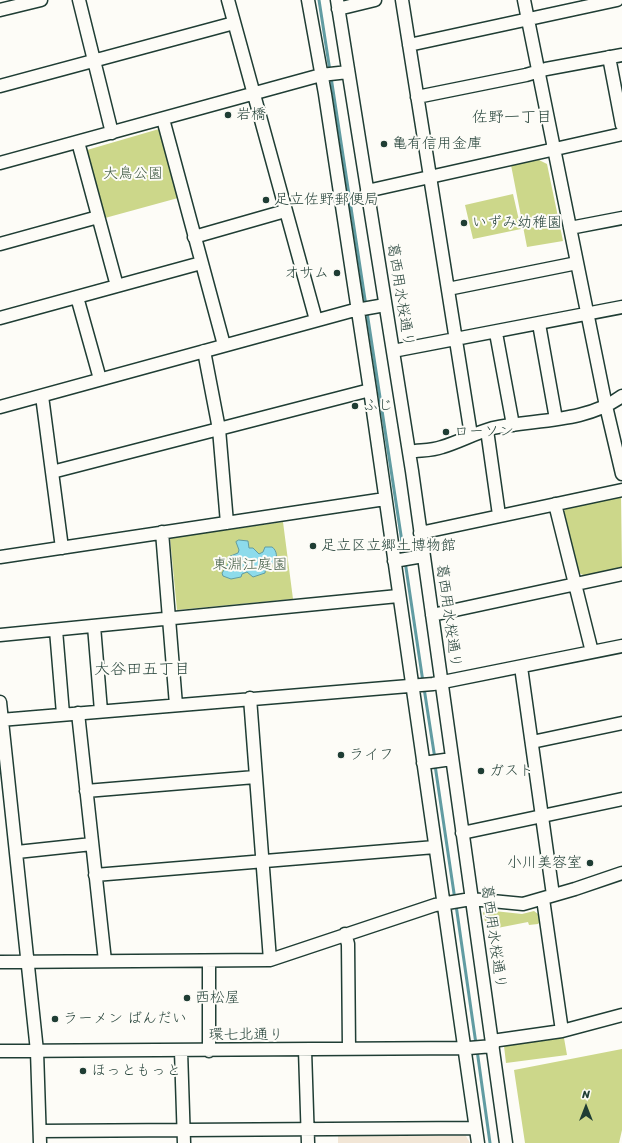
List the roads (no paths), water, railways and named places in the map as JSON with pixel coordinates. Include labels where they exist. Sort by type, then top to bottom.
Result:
[{"type":"street","points":[[0,10],[41,0]]},
{"type":"street","points":[[79,0],[112,133]]},
{"type":"street","points":[[228,0],[316,320]]},
{"type":"street","points":[[308,0],[323,75],[325,94],[364,308],[370,390],[398,596],[414,686],[425,762],[434,847],[456,901],[467,1048],[475,1128],[478,1143]]},
{"type":"street","points":[[338,5],[375,0]]},
{"type":"street","points":[[402,0],[471,435]]},
{"type":"street","points":[[524,0],[606,406],[622,474]]},
{"type":"street","points":[[409,45],[597,2],[617,0]]},
{"type":"street","name":"葛西用水桜通り","points":[[338,5],[345,72],[367,191],[409,452],[420,533],[418,556],[432,615],[437,683],[448,759],[462,833],[456,901],[490,1044],[506,1143]]},
{"type":"street","points":[[0,86],[234,23]]},
{"type":"street","points":[[417,97],[622,55]]},
{"type":"street","points":[[609,57],[622,125]]},
{"type":"street","points":[[0,164],[323,75],[345,72]]},
{"type":"street","points":[[163,119],[224,345]]},
{"type":"street","points":[[367,191],[622,134]]},
{"type":"street","points":[[78,142],[117,286]]},
{"type":"street","points":[[194,236],[285,211]]},
{"type":"street","points":[[0,244],[98,217]]},
{"type":"street","points":[[570,228],[622,218]]},
{"type":"street","points":[[0,318],[201,263]]},
{"type":"street","points":[[448,289],[577,263]]},
{"type":"street","points":[[77,297],[100,380]]},
{"type":"street","points":[[0,406],[42,396],[316,320],[364,308],[385,305]]},
{"type":"street","points":[[393,351],[622,307]]},
{"type":"street","points":[[539,324],[556,419]]},
{"type":"street","points":[[496,332],[513,424]]},
{"type":"street","points":[[204,351],[219,429],[228,523]]},
{"type":"street","points":[[52,472],[370,390]]},
{"type":"street","points":[[42,396],[62,548]]},
{"type":"street","points":[[409,452],[441,448],[471,435],[513,424],[556,419],[579,414],[606,406],[622,396]]},
{"type":"street","points":[[487,430],[499,515]]},
{"type":"street","points":[[420,533],[622,490]]},
{"type":"street","points":[[0,557],[385,499]]},
{"type":"street","points":[[555,504],[592,652]]},
{"type":"street","points":[[162,532],[176,705]]},
{"type":"street","points":[[394,560],[418,556]]},
{"type":"street","points":[[432,615],[622,574]]},
{"type":"street","points":[[0,635],[398,596]]},
{"type":"street","points":[[94,626],[101,711]]},
{"type":"street","points":[[56,630],[63,714]]},
{"type":"street","points":[[1,720],[250,698],[414,686],[521,667],[622,646]]},
{"type":"street","points":[[521,667],[543,817],[548,897],[562,1031]]},
{"type":"street","points":[[250,698],[270,960]]},
{"type":"street","points":[[0,702],[5,797],[17,852],[37,1051],[40,1137],[183,1130],[475,1128]]},
{"type":"street","points":[[78,713],[105,960]]},
{"type":"street","points":[[532,742],[622,722]]},
{"type":"street","points":[[425,762],[448,759]]},
{"type":"street","points":[[86,791],[255,777]]},
{"type":"street","points":[[462,833],[622,799]]},
{"type":"street","points":[[17,852],[92,844]]},
{"type":"street","points":[[96,875],[434,847]]},
{"type":"street","points":[[0,962],[105,960],[270,960],[416,910],[456,901],[523,904],[622,873]]},
{"type":"street","points":[[345,934],[348,944],[349,1049]]},
{"type":"street","points":[[209,961],[209,1051]]},
{"type":"street","name":"環七北通り","points":[[0,1051],[209,1051],[467,1048],[562,1031],[622,1015]]},
{"type":"street","points":[[305,1050],[308,1143]]},
{"type":"street","points":[[181,1051],[184,1143]]},
{"type":"water","points":[[239,540],[248,541],[249,548],[253,548],[259,554],[263,552],[265,547],[274,548],[276,552],[275,561],[274,563],[266,565],[265,573],[253,577],[247,572],[242,574],[241,577],[231,579],[223,576],[222,573],[228,564],[228,557],[238,553],[239,550],[236,542]]},
{"type":"waterway","points":[[319,0],[330,71]]},
{"type":"waterway","points":[[331,77],[366,306]]},
{"type":"waterway","points":[[367,312],[404,555]]},
{"type":"waterway","points":[[405,561],[423,682]]},
{"type":"waterway","points":[[424,688],[435,759]]},
{"type":"waterway","points":[[435,765],[455,900]]},
{"type":"waterway","points":[[456,905],[476,1044]]},
{"type":"waterway","points":[[477,1050],[490,1143]]},
{"type":"place","name":"岩橋","points":[[228,115]]},
{"type":"place","name":"亀有信用金庫","points":[[384,144]]},
{"type":"place","name":"足立佐野郵便局","points":[[266,200]]},
{"type":"place","name":"いずみ幼稚園","points":[[464,223]]},
{"type":"place","name":"オサム","points":[[337,273]]},
{"type":"place","name":"ふじ","points":[[355,406]]},
{"type":"place","name":"ローソン","points":[[446,432]]},
{"type":"place","name":"足立区立郷土博物館","points":[[313,546]]},
{"type":"place","name":"ライフ","points":[[341,755]]},
{"type":"place","name":"ガスト","points":[[481,771]]},
{"type":"place","name":"小川美容室","points":[[590,863]]},
{"type":"place","name":"西松屋","points":[[187,998]]},
{"type":"place","name":"ラーメン ばんだい","points":[[55,1019]]},
{"type":"place","name":"ほっともっと","points":[[83,1071]]},
{"type":"district","name":"佐野一丁目","points":[[512,118]]},
{"type":"district","name":"大谷田五丁目","points":[[142,670]]},
{"type":"park label","name":"大鳥公園","points":[[133,174]]},
{"type":"park label","name":"東淵江庭園","points":[[250,565]]}]
